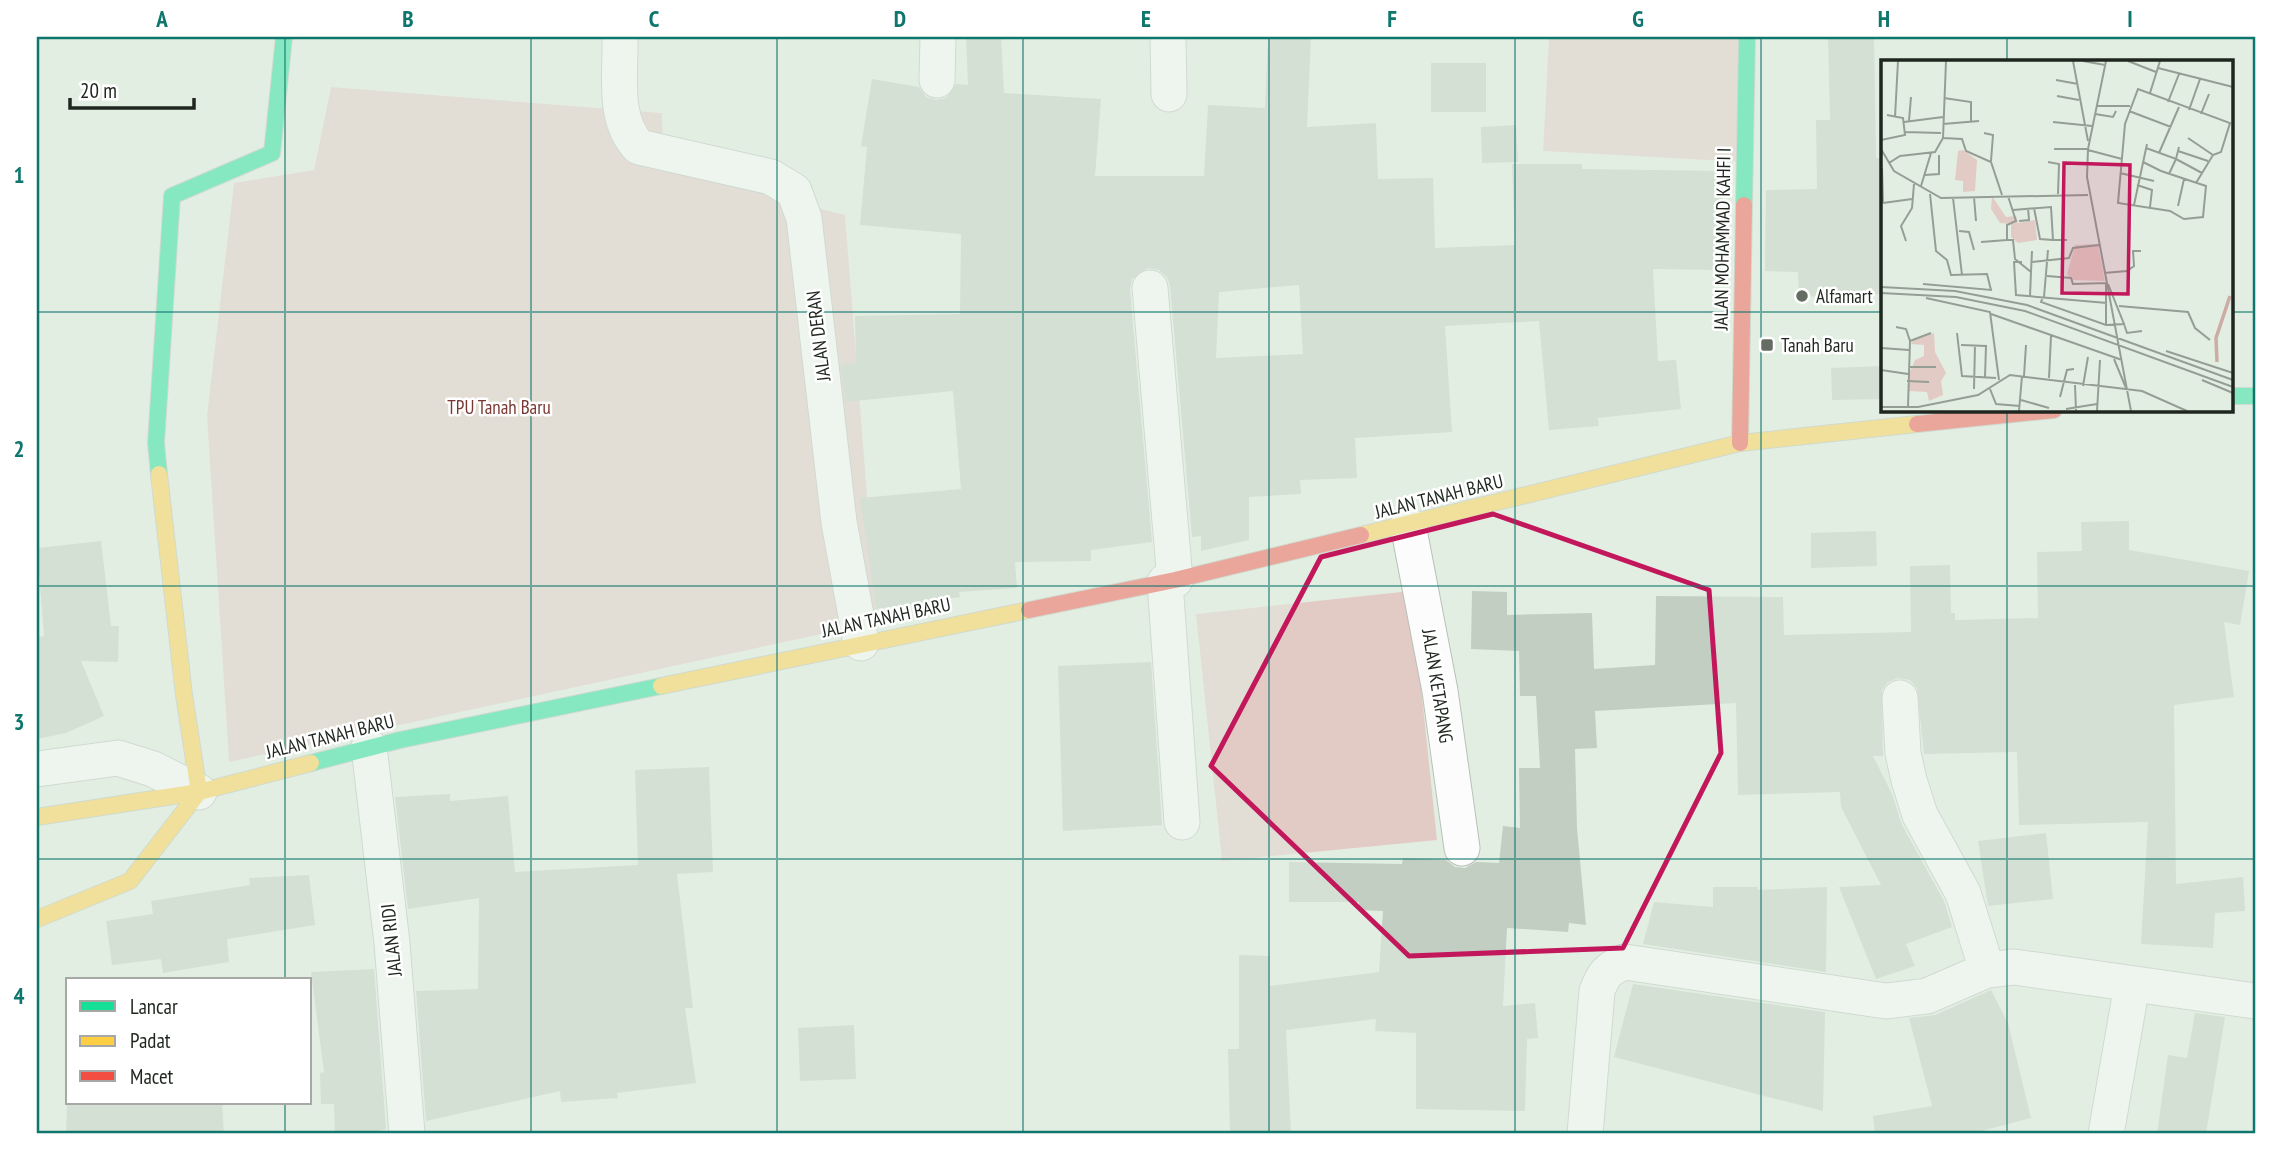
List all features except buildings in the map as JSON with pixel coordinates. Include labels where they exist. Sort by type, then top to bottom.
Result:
[{"type":"main road","points":[[37,919],[130,881],[199,792],[184,695],[156,443],[172,196],[272,153],[284,37]]},
{"type":"main road","name":"JALAN MOHAMMAD KAHFI I","points":[[1740,443],[1747,37]]},
{"type":"main road","points":[[2232,396],[2255,396]]},
{"type":"main road","name":"JALAN TANAH BARU","points":[[37,817],[199,792],[369,747],[1170,581],[1740,443],[2044,411]]},
{"type":"street","name":"JALAN DERAN","points":[[620,37],[621,117],[628,136],[639,147],[771,177],[794,191],[804,218],[839,522],[861,643]]},
{"type":"street","points":[[937,80],[938,37]]},
{"type":"street","points":[[1168,37],[1168,94]]},
{"type":"street","points":[[1150,288],[1170,581],[1182,822]]},
{"type":"street","name":"JALAN KETAPANG","points":[[1408,525],[1431,641],[1461,848]]},
{"type":"street","points":[[1900,698],[1903,753],[1920,815],[1963,892],[1987,970]]},
{"type":"street","name":"JALAN RIDI","points":[[369,747],[392,943],[407,1134]]},
{"type":"street","points":[[37,769],[118,758],[153,769],[199,792]]},
{"type":"street","points":[[1585,1134],[1597,991],[1602,977],[1611,967],[1640,962],[1886,1000],[1927,996],[1987,970],[2038,969],[2132,985],[2255,1001]]},
{"type":"street","points":[[2106,1134],[2132,985]]},
{"type":"highlighted area","points":[[1493,514],[1709,590],[1721,753],[1623,948],[1409,956],[1211,766],[1321,557]]},
{"type":"green space","points":[[1549,37],[1750,37],[1744,162],[1543,151]]},
{"type":"green space","name":"TPU Tanah Baru","points":[[331,87],[662,113],[663,168],[845,215],[877,622],[229,762],[207,416],[234,183],[314,170]]},
{"type":"green space","points":[[1411,591],[1437,840],[1222,861],[1196,614]]},
{"type":"traffic: fast","points":[[159,474],[156,443],[172,196],[272,153],[284,37]]},
{"type":"traffic: fast","points":[[1744,205],[1747,37]]},
{"type":"traffic: fast","points":[[2232,396],[2255,396]]},
{"type":"traffic: fast","points":[[311,763],[400,740],[661,686]]},
{"type":"traffic: slow","points":[[1361,535],[1740,443],[1917,424]]},
{"type":"traffic: slow","points":[[37,919],[130,881],[199,792],[184,695],[159,474]]},
{"type":"traffic: slow","points":[[661,686],[1029,610]]},
{"type":"traffic: slow","points":[[37,817],[199,792],[311,763]]},
{"type":"traffic: jam","points":[[1740,443],[1744,205]]},
{"type":"traffic: jam","points":[[1917,424],[2044,411]]},
{"type":"traffic: jam","points":[[1029,610],[1175,580],[1361,535]]},
{"type":"place","name":"Alfamart","points":[[1802,296]]},
{"type":"place","name":"Tanah Baru","points":[[1767,345]]}]
